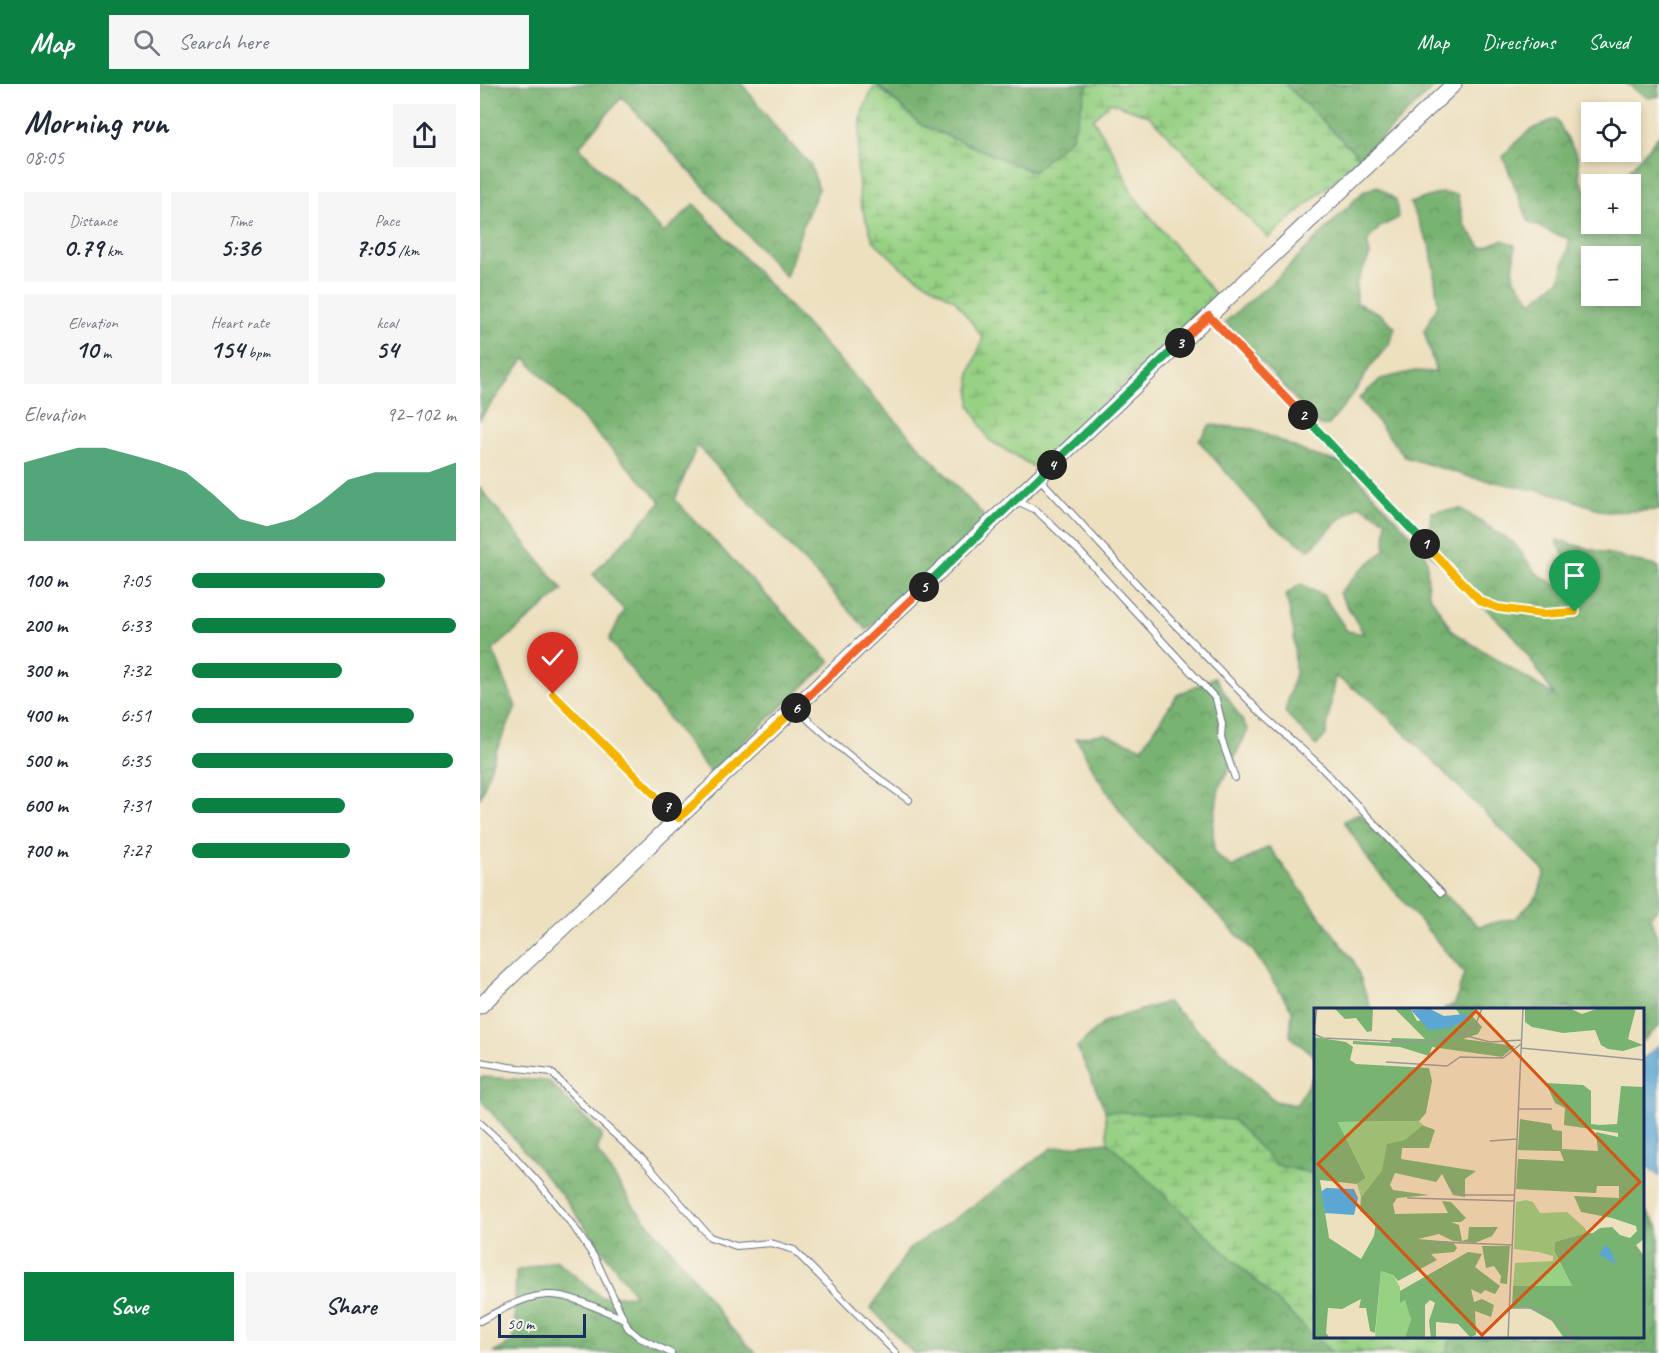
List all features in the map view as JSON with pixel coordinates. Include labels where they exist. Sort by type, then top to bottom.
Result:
[{"type":"street","points":[[480,1006],[1454,84]]},
{"type":"lane","points":[[1209,316],[1480,601],[1498,608],[1542,614],[1575,612]]},
{"type":"lane","points":[[1039,477],[1166,615],[1261,713],[1315,761],[1441,893]]},
{"type":"lane","points":[[1014,500],[1035,510],[1081,553],[1216,699],[1222,724],[1221,738],[1235,778]]},
{"type":"lane","points":[[553,694],[679,818]]},
{"type":"lane","points":[[796,707],[824,735],[878,779],[909,800]]},
{"type":"lane","points":[[480,1062],[552,1072],[588,1110],[645,1162],[710,1237],[736,1246],[771,1243],[794,1250],[897,1353]]},
{"type":"lane","points":[[480,1123],[539,1183],[574,1227],[596,1260],[628,1328],[640,1338],[671,1353]]},
{"type":"lane","points":[[480,1321],[515,1302],[540,1294],[572,1297],[622,1318]]},
{"type":"green space","points":[[480,84],[742,84],[781,134],[810,164],[819,189],[803,225],[786,277],[622,97],[579,147],[664,233],[694,204],[987,519],[867,630],[697,445],[675,500],[830,662],[710,773],[609,640],[624,610],[593,574],[661,502],[525,358],[480,419]]},
{"type":"green space","points":[[875,84],[921,125],[1033,172],[1072,137],[1088,84],[1285,84],[1360,158],[1268,238],[1149,116],[1111,102],[1093,119],[1114,153],[1133,195],[1217,297],[1034,467],[989,440],[970,405],[970,373],[983,338],[955,300],[902,268],[873,240],[860,202],[857,162],[862,113]]},
{"type":"green space","points":[[877,84],[1088,84],[1072,137],[1034,172],[921,125]]},
{"type":"green space","points":[[1285,84],[1437,84],[1360,158]]},
{"type":"green space","points":[[1627,84],[1659,84],[1659,96],[1648,98]]},
{"type":"green space","points":[[1556,119],[1578,157],[1581,182],[1581,234],[1641,234],[1641,174],[1626,174],[1636,162],[1641,162],[1641,157],[1659,135],[1659,510],[1607,512],[1556,494],[1470,477],[1405,457],[1359,398],[1381,379],[1415,371],[1436,372],[1424,331],[1438,304],[1431,249],[1410,203],[1440,193],[1457,194],[1465,226],[1482,248],[1502,240],[1515,245],[1513,276],[1532,302],[1560,279],[1570,239],[1529,222],[1503,157],[1532,129]]},
{"type":"green space","points":[[1377,186],[1396,200],[1398,218],[1380,227],[1367,241],[1370,255],[1356,284],[1357,303],[1380,314],[1395,327],[1389,344],[1370,367],[1356,390],[1329,425],[1320,426],[1225,322],[1279,276],[1363,192]]},
{"type":"green space","points":[[1210,425],[1253,429],[1310,454],[1345,464],[1421,546],[1427,560],[1428,593],[1453,632],[1555,696],[1515,637],[1428,552],[1431,512],[1461,509],[1514,543],[1536,573],[1559,587],[1570,567],[1556,540],[1659,567],[1659,907],[1650,916],[1659,944],[1659,1026],[1644,1040],[1644,1008],[1445,1008],[1455,1004],[1464,973],[1370,862],[1344,821],[1359,813],[1478,926],[1516,918],[1538,895],[1545,872],[1370,699],[1335,676],[1326,735],[1316,746],[1285,712],[1295,673],[1294,633],[1286,594],[1301,584],[1323,595],[1347,631],[1364,634],[1339,593],[1363,568],[1385,550],[1386,520],[1359,505],[1337,522],[1309,550],[1270,523],[1199,441]]},
{"type":"green space","points":[[480,488],[563,590],[493,650],[516,707],[495,754],[480,799]]},
{"type":"green space","points":[[1215,677],[1248,730],[1219,788],[1213,826],[1214,853],[1232,867],[1269,847],[1355,963],[1371,1008],[1314,1008],[1314,1056],[1290,1036],[1292,1010],[1254,952],[1132,828],[1098,778],[1076,738],[1104,733],[1142,748],[1177,695]]},
{"type":"green space","points":[[1167,1002],[1275,1101],[1296,1105],[1314,1075],[1314,1174],[1276,1165],[1233,1120],[1108,1116],[1077,1047],[1106,1021]]},
{"type":"green space","points":[[480,1077],[548,1081],[602,1135],[597,1151],[635,1208],[684,1265],[729,1326],[756,1353],[494,1353],[514,1341],[516,1271],[556,1260],[601,1297],[635,1295],[565,1199],[480,1099]]},
{"type":"green space","points":[[1105,1111],[1233,1120],[1276,1165],[1314,1174],[1314,1336],[1108,1142]]},
{"type":"green space","points":[[1108,1142],[1332,1353],[913,1353],[871,1308],[909,1249],[1052,1148]]},
{"type":"green space","points":[[1644,1208],[1659,1228],[1659,1353],[1446,1353],[1451,1338],[1644,1338]]},
{"type":"green space","points":[[1316,1338],[1451,1338],[1446,1353],[1332,1353]]},
{"type":"water","points":[[1659,1045],[1659,1176],[1644,1163],[1644,1058]]},
{"type":"route","points":[[553,694],[679,818],[1209,316],[1480,601],[1498,608],[1542,614],[1575,612]]}]
